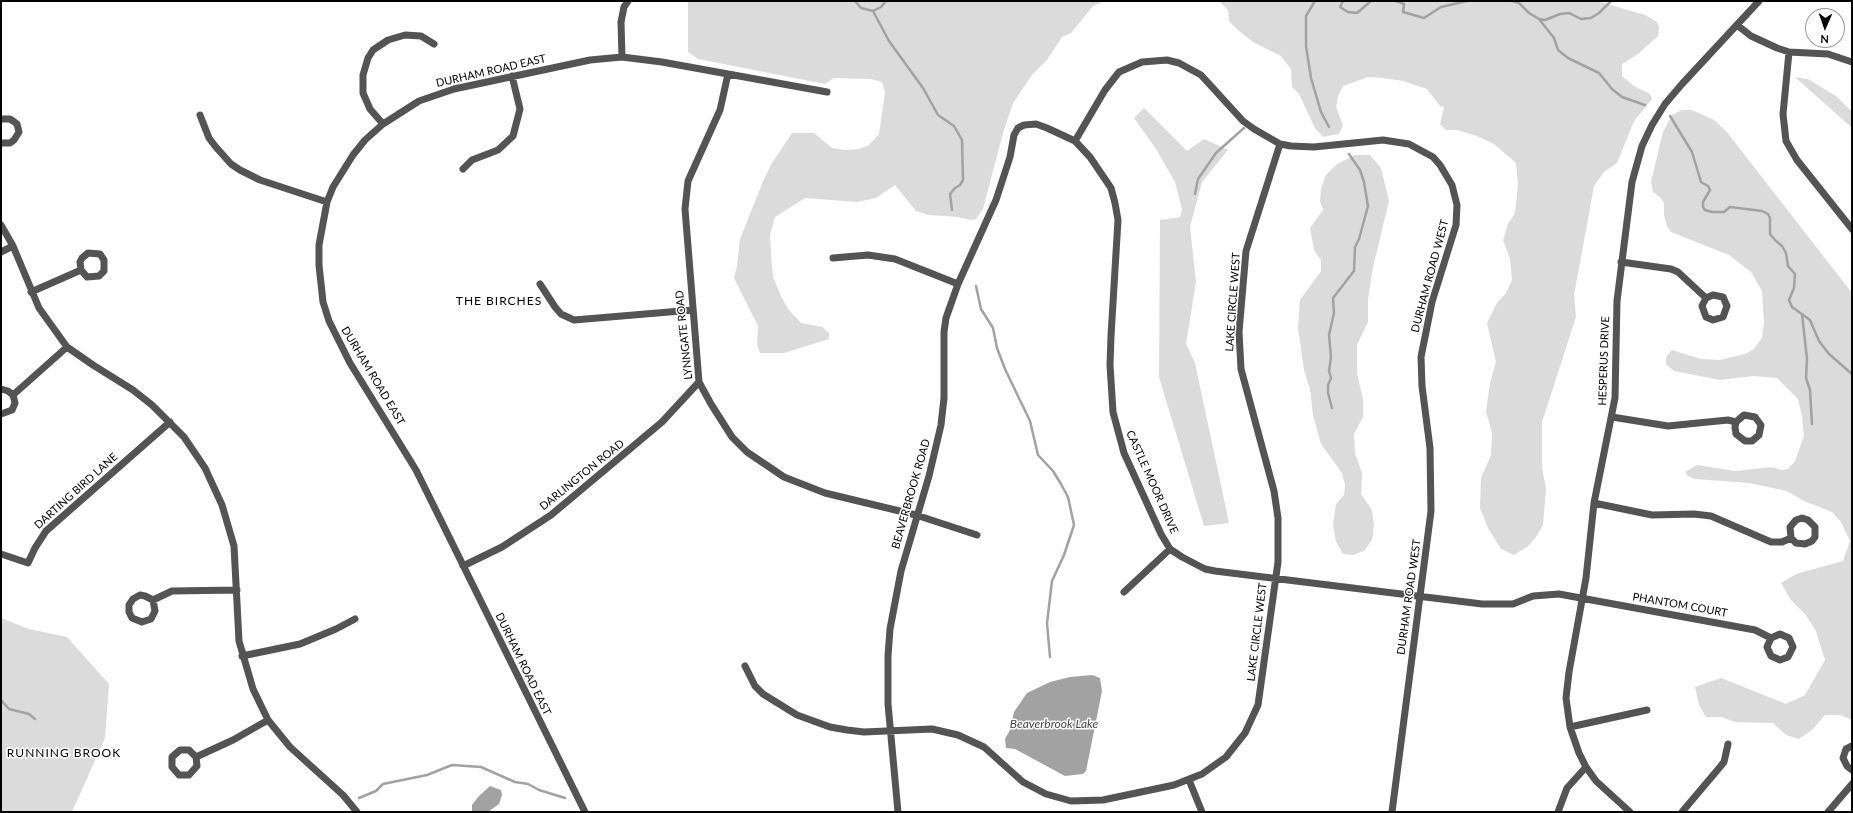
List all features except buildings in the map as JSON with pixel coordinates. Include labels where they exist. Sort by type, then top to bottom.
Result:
[{"type":"street","points":[[622,58],[621,22],[624,7],[628,1]]},
{"type":"street","name":"HESPERUS DRIVE","points":[[1630,812],[1612,797],[1586,767],[1578,753],[1570,726],[1566,698],[1583,598],[1594,503],[1612,417],[1616,378],[1617,301],[1632,182],[1636,162],[1647,135],[1657,116],[1673,95],[1759,1]]},
{"type":"street","points":[[1737,25],[1751,36],[1789,52],[1828,54],[1852,62]]},
{"type":"street","points":[[383,124],[370,109],[363,93],[365,67],[373,50],[388,40],[405,35],[421,36],[434,44]]},
{"type":"street","points":[[1789,52],[1783,114],[1786,141],[1797,160],[1852,229]]},
{"type":"street","name":"DURHAM ROAD EAST","points":[[585,812],[416,470],[350,362],[329,321],[323,302],[319,265],[319,244],[327,202],[333,187],[353,155],[365,140],[383,124],[419,101],[436,94],[512,76],[590,60],[622,58],[640,59],[827,92]]},
{"type":"street","name":"DURHAM ROAD WEST","points":[[1075,141],[1105,90],[1119,72],[1142,62],[1154,60],[1179,63],[1201,75],[1243,120],[1254,129],[1280,144],[1314,147],[1383,140],[1409,144],[1422,150],[1440,164],[1452,185],[1457,205],[1456,225],[1432,302],[1421,357],[1422,386],[1430,448],[1431,493],[1429,534],[1419,596],[1392,812]]},
{"type":"street","name":"LYNNGATE ROAD","points":[[728,74],[720,110],[693,169],[686,195],[684,222],[700,382],[711,404],[732,437],[747,452],[771,469],[802,485],[819,491],[916,515],[976,536]]},
{"type":"street","points":[[463,169],[472,160],[498,150],[512,136],[520,109],[512,76]]},
{"type":"street","points":[[200,115],[209,138],[231,164],[260,180],[327,202]]},
{"type":"street","points":[[1,119],[10,119],[14,121],[17,124],[18,132],[14,140],[10,143],[1,143]]},
{"type":"street","name":"CASTLE MOOR DRIVE","points":[[1024,125],[1036,124],[1075,141],[1102,173],[1111,188],[1116,203],[1118,241],[1112,304],[1110,365],[1114,412],[1124,453],[1161,534],[1170,549],[1205,569],[1419,596],[1499,605],[1513,604],[1544,594],[1558,594],[1583,598]]},
{"type":"street","name":"BEAVERBROOK ROAD","points":[[898,812],[890,730],[887,679],[890,629],[900,571],[929,476],[941,425],[944,398],[944,332],[951,301],[996,200],[1010,157],[1014,135],[1018,128],[1024,125]]},
{"type":"street","name":"LAKE CIRCLE WEST","points":[[745,666],[755,686],[763,694],[798,715],[819,723],[847,730],[864,732],[932,729],[958,735],[984,747],[1023,782],[1046,794],[1071,801],[1103,800],[1189,780],[1202,774],[1226,757],[1236,746],[1253,719],[1261,690],[1279,541],[1278,518],[1267,463],[1241,369],[1239,332],[1246,251],[1280,144]]},
{"type":"street","points":[[1,225],[13,246],[31,292],[47,321],[68,347],[93,365],[134,390],[170,422],[184,437],[205,468],[222,505],[234,546],[239,641],[242,656],[253,689],[268,720],[290,747],[343,795],[357,812]]},
{"type":"street","points":[[1,252],[13,246]]},
{"type":"street","points":[[833,258],[868,255],[888,258],[908,263],[958,284]]},
{"type":"street","points":[[1621,262],[1671,269],[1683,276],[1706,298]]},
{"type":"street","points":[[31,292],[81,270]]},
{"type":"street","points":[[540,284],[554,307],[561,314],[574,320],[693,310]]},
{"type":"street","points":[[13,395],[68,347]]},
{"type":"street","name":"DARLINGTON ROAD","points":[[463,566],[502,547],[551,515],[662,422],[700,382]]},
{"type":"street","points":[[1,389],[8,391],[13,395],[15,402],[12,410],[1,414]]},
{"type":"street","points":[[1612,417],[1668,426],[1719,420],[1736,422]]},
{"type":"street","name":"DARTING BIRD LANE","points":[[1,554],[28,563],[35,548],[46,531],[170,422]]},
{"type":"street","points":[[1594,503],[1652,515],[1703,515],[1718,519],[1764,540],[1777,542],[1791,538]]},
{"type":"street","points":[[1124,592],[1170,549]]},
{"type":"street","points":[[153,600],[172,592],[237,590]]},
{"type":"street","name":"PHANTOM COURT","points":[[1583,598],[1755,630],[1771,638]]},
{"type":"street","points":[[242,656],[300,644],[324,635],[355,619]]},
{"type":"street","points":[[1570,726],[1647,710]]},
{"type":"street","points":[[196,757],[233,740],[268,720]]},
{"type":"street","points":[[1682,812],[1724,762],[1728,744]]},
{"type":"street","points":[[1852,746],[1846,749],[1843,758],[1847,766],[1852,770]]},
{"type":"street","points":[[1558,812],[1567,788],[1586,767]]},
{"type":"street","points":[[1189,780],[1202,812]]},
{"type":"street","points":[[1828,812],[1852,784]]},
{"type":"shaded area","points":[[688,1],[1105,1],[1093,6],[1071,33],[1062,37],[1047,60],[1032,75],[1013,103],[1003,133],[983,209],[976,219],[971,220],[958,217],[929,215],[916,211],[895,185],[876,198],[857,202],[805,198],[775,217],[770,235],[771,254],[773,277],[781,296],[788,309],[801,323],[822,327],[829,333],[829,339],[784,353],[760,353],[757,344],[758,326],[734,278],[740,239],[764,179],[772,163],[792,133],[814,133],[832,148],[846,150],[859,149],[869,145],[879,134],[885,93],[882,82],[871,79],[834,78],[825,84],[698,59],[688,52]]},
{"type":"shaded area","points":[[1219,1],[1597,1],[1645,15],[1657,22],[1659,28],[1658,36],[1638,54],[1622,64],[1622,76],[1634,86],[1650,94],[1652,99],[1634,121],[1617,163],[1604,172],[1594,186],[1574,295],[1576,317],[1542,422],[1542,467],[1546,489],[1543,525],[1536,537],[1527,547],[1514,555],[1501,549],[1488,528],[1480,508],[1481,478],[1491,455],[1492,433],[1486,412],[1490,383],[1496,362],[1487,323],[1497,303],[1506,293],[1512,280],[1510,259],[1503,240],[1508,224],[1515,213],[1518,185],[1516,163],[1494,144],[1477,136],[1457,130],[1446,130],[1440,124],[1444,107],[1440,106],[1427,89],[1403,81],[1383,78],[1368,77],[1343,86],[1338,96],[1336,107],[1343,125],[1339,134],[1323,137],[1315,128],[1299,94],[1292,87],[1291,69],[1281,56],[1253,42],[1238,30],[1229,21],[1228,10]]},
{"type":"shaded area","points":[[1795,77],[1808,79],[1836,96],[1852,112],[1852,128]]},
{"type":"shaded area","points":[[1144,108],[1187,151],[1204,139],[1228,150],[1202,182],[1190,227],[1196,282],[1186,344],[1195,363],[1229,523],[1204,526],[1159,377],[1160,220],[1180,217],[1182,209],[1175,182],[1156,149],[1134,118]]},
{"type":"shaded area","points":[[1682,110],[1692,110],[1714,120],[1726,131],[1852,293],[1852,720],[1840,715],[1825,715],[1813,729],[1799,739],[1786,735],[1773,723],[1735,722],[1721,717],[1706,717],[1699,705],[1695,687],[1721,678],[1786,704],[1805,695],[1825,660],[1815,629],[1805,614],[1791,600],[1781,583],[1796,574],[1843,561],[1850,541],[1841,522],[1832,512],[1804,501],[1787,491],[1749,483],[1695,479],[1688,476],[1685,472],[1697,465],[1736,471],[1771,467],[1782,470],[1788,469],[1795,461],[1804,436],[1802,416],[1798,399],[1777,378],[1753,376],[1720,380],[1674,371],[1666,364],[1666,357],[1672,350],[1701,359],[1720,360],[1745,354],[1754,349],[1762,338],[1764,322],[1762,291],[1751,272],[1729,255],[1671,232],[1667,226],[1664,216],[1664,203],[1660,197],[1653,192],[1651,182],[1663,132],[1672,115]]},
{"type":"shaded area","points":[[1355,155],[1370,155],[1381,168],[1389,201],[1373,267],[1368,299],[1368,322],[1357,345],[1357,373],[1363,399],[1363,417],[1354,434],[1355,453],[1362,473],[1361,494],[1372,510],[1374,525],[1372,540],[1364,551],[1353,555],[1343,554],[1336,542],[1333,525],[1336,504],[1344,495],[1345,485],[1342,473],[1321,444],[1313,415],[1310,389],[1304,370],[1298,328],[1300,300],[1321,271],[1321,260],[1314,250],[1310,228],[1323,210],[1320,201],[1321,189],[1326,175],[1337,164]]},
{"type":"shaded area","points":[[1,618],[29,629],[67,637],[109,684],[105,738],[72,812],[1,812]]},
{"type":"water","name":"Beaverbrook Lake","points":[[1092,675],[1100,678],[1102,691],[1086,771],[1083,774],[1065,776],[1015,749],[1006,748],[1005,739],[1010,730],[1014,712],[1027,693],[1050,682],[1070,677]]},
{"type":"water","points":[[490,786],[501,790],[502,795],[499,804],[488,812],[472,812],[472,805]]},
{"type":"waterway","points":[[855,1],[861,8],[873,11],[881,7],[886,1]]},
{"type":"waterway","points":[[1315,1],[1306,16],[1306,46],[1311,78],[1321,112],[1329,127]]},
{"type":"waterway","points":[[1343,1],[1340,7],[1348,12],[1357,13],[1371,1]]},
{"type":"waterway","points":[[1396,1],[1404,4],[1403,12],[1424,18],[1441,7],[1467,1]]},
{"type":"waterway","points":[[1512,1],[1519,3],[1529,13],[1539,19],[1545,20],[1560,14],[1569,13],[1581,19],[1591,18],[1599,13],[1611,1]]},
{"type":"waterway","points":[[873,11],[889,41],[923,88],[938,115],[954,126],[962,140],[963,180],[960,185],[950,194],[952,210]]},
{"type":"waterway","points":[[1539,19],[1554,38],[1558,50],[1568,58],[1599,73],[1612,89],[1622,97],[1645,105]]},
{"type":"waterway","points":[[1670,116],[1692,152],[1701,182],[1708,186],[1710,190],[1703,202],[1703,207],[1705,210],[1712,212],[1724,212],[1730,207],[1762,211],[1768,214],[1770,218],[1770,234],[1782,246],[1786,253],[1788,266],[1795,274],[1794,288],[1789,300],[1792,307],[1810,320],[1819,341],[1829,354],[1852,374]]},
{"type":"waterway","points":[[1195,194],[1198,179],[1216,153],[1244,128]]},
{"type":"waterway","points":[[1332,408],[1328,393],[1328,385],[1331,378],[1329,371],[1331,357],[1329,335],[1334,313],[1333,298],[1354,271],[1355,247],[1359,239],[1368,206],[1364,182],[1360,170],[1349,154]]},
{"type":"waterway","points":[[976,286],[981,309],[993,328],[997,348],[1005,369],[1030,421],[1038,455],[1053,471],[1068,497],[1074,525],[1064,555],[1052,581],[1047,623],[1050,657]]},
{"type":"waterway","points":[[1802,314],[1807,359],[1806,378],[1810,390],[1812,424]]},
{"type":"waterway","points":[[1,700],[9,709],[29,714],[35,719]]},
{"type":"waterway","points":[[359,798],[376,791],[383,784],[427,775],[452,765],[481,767],[515,782],[528,784],[539,790],[565,798]]},
{"type":"district","name":"THE BIRCHES","points":[[499,301]]},
{"type":"district","name":"RUNNING BROOK","points":[[64,753]]}]
